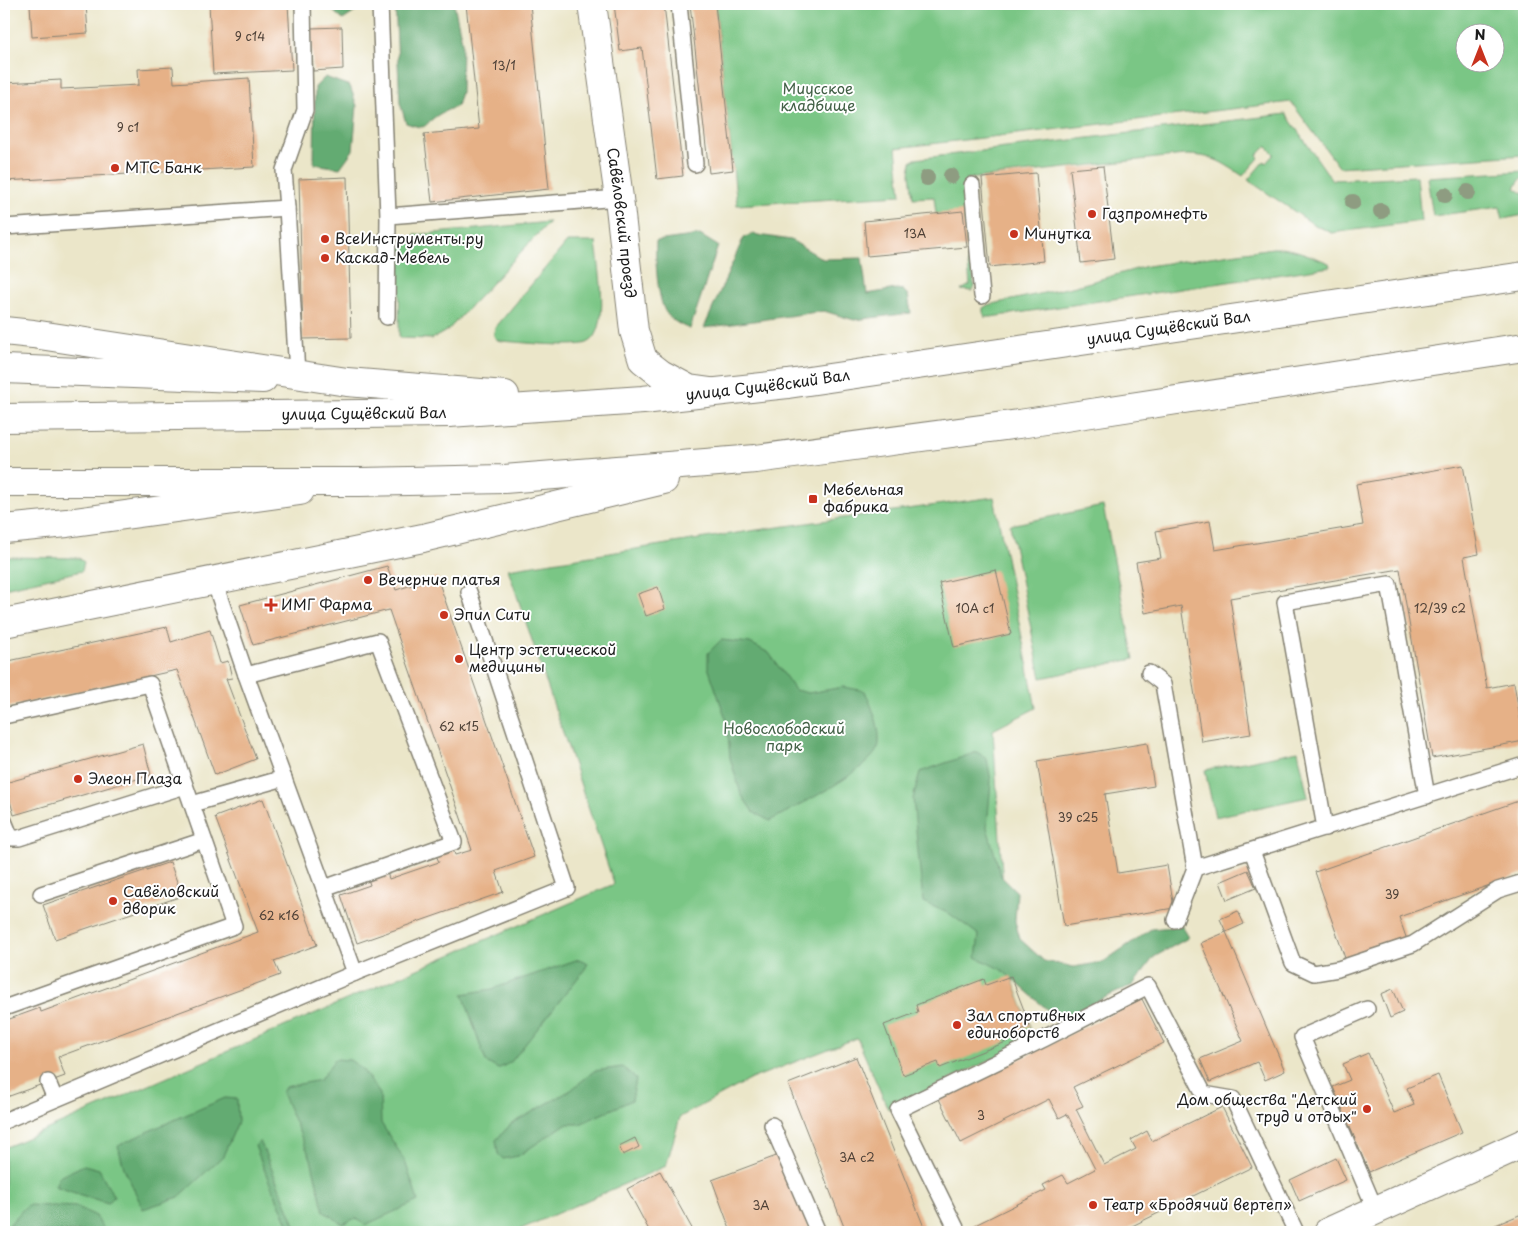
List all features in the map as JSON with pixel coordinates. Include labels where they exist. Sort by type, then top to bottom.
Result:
[{"type":"main road","name":"Савёловский проезд","points":[[592,4],[619,198],[634,331],[643,360],[674,383],[689,389],[718,392]]},
{"type":"main road","name":"улица Сущёвский Вал","points":[[4,418],[450,413],[644,400],[788,384],[1519,275]]},
{"type":"main road","points":[[4,331],[298,373],[346,382]]},
{"type":"main road","points":[[4,482],[360,482],[504,479],[756,459],[1036,422],[1524,347]]},
{"type":"main road","points":[[4,370],[346,382],[548,398],[644,400]]},
{"type":"main road","points":[[4,623],[423,538],[575,500],[756,459]]},
{"type":"main road","points":[[4,528],[67,523],[360,482]]},
{"type":"main road","points":[[1328,1232],[1524,1143]]},
{"type":"lane","points":[[298,373],[284,170],[305,110],[303,4]]},
{"type":"lane","points":[[380,4],[388,216],[388,317]]},
{"type":"lane","points":[[679,4],[695,164]]},
{"type":"lane","points":[[972,185],[982,296]]},
{"type":"lane","points":[[388,216],[619,198]]},
{"type":"lane","points":[[4,226],[287,208]]},
{"type":"lane","points":[[214,581],[246,675],[355,973]]},
{"type":"lane","points":[[1325,828],[1285,602],[1389,584],[1427,796]]},
{"type":"lane","points":[[4,1121],[355,973],[567,888],[469,592]]},
{"type":"lane","points":[[246,675],[378,641],[454,842],[324,888]]},
{"type":"lane","points":[[1149,673],[1162,684],[1195,868],[1175,920]]},
{"type":"lane","points":[[4,716],[150,684],[234,926],[22,1008],[4,1008]]},
{"type":"lane","points":[[1195,868],[1524,765]]},
{"type":"lane","points":[[192,804],[284,778]]},
{"type":"lane","points":[[4,821],[11,838],[19,838],[185,786]]},
{"type":"lane","points":[[41,894],[204,840]]},
{"type":"lane","points":[[1252,850],[1293,962],[1314,973],[1338,970],[1413,944],[1498,890],[1524,882]]},
{"type":"lane","points":[[958,1232],[898,1110],[1148,986],[1204,1094],[1233,1099],[1296,1232]]},
{"type":"lane","points":[[1368,1009],[1302,1037],[1376,1210]]},
{"type":"lane","points":[[48,1082],[55,1100]]},
{"type":"lane","points":[[772,1125],[818,1232]]},
{"type":"green space","points":[[332,4],[356,4],[355,12],[343,20],[333,11]]},
{"type":"green space","points":[[395,4],[454,4],[462,41],[461,92],[457,106],[440,114],[422,127],[406,123],[400,103]]},
{"type":"green space","name":"Миусское кладбище","points":[[715,4],[1524,4],[1524,155],[1339,167],[1291,102],[896,148],[901,195],[737,205]]},
{"type":"green space","points":[[325,77],[350,86],[357,106],[353,150],[340,168],[314,164],[315,87]]},
{"type":"green space","points":[[1286,114],[1332,180],[1417,176],[1421,221],[1332,233],[1313,224],[1248,180],[1264,161],[1266,163],[1274,154],[1266,146],[1257,156],[1259,158],[1243,176],[1215,160],[1202,156],[1184,155],[966,179],[974,286],[972,291],[961,290],[970,285],[963,212],[936,214],[934,197],[913,198],[910,174],[911,162],[915,159]]},
{"type":"green space","points":[[1524,171],[1524,178],[1519,181],[1515,188],[1524,194],[1524,215],[1503,219],[1500,207],[1433,216],[1427,177]]},
{"type":"green space","points":[[549,222],[448,330],[432,339],[399,338],[400,249],[414,235]]},
{"type":"green space","points":[[752,234],[791,240],[823,259],[862,258],[867,294],[896,289],[903,290],[908,295],[911,313],[854,320],[824,311],[704,328],[742,241],[745,237]]},
{"type":"green space","points":[[700,235],[718,246],[690,329],[672,319],[664,308],[657,279],[656,241]]},
{"type":"green space","points":[[567,242],[596,242],[602,297],[599,326],[595,337],[587,343],[570,345],[500,341],[496,339],[494,334],[495,328]]},
{"type":"green space","points":[[1273,248],[1302,252],[1329,263],[1330,267],[991,317],[985,317],[983,312],[983,308],[988,305],[1076,286],[1147,266]]},
{"type":"green space","name":"Новослободский парк","points":[[994,497],[1036,708],[993,730],[1007,950],[1011,976],[1030,1026],[1030,1041],[888,1109],[857,1038],[751,1079],[680,1117],[666,1166],[514,1232],[4,1232],[4,1148],[614,884],[508,569],[750,531]]},
{"type":"green space","points":[[1103,506],[1134,659],[1041,678],[1010,525]]},
{"type":"green space","points":[[4,557],[79,558],[84,562],[82,571],[4,588]]},
{"type":"green space","points":[[721,640],[750,643],[769,653],[795,690],[808,693],[844,687],[865,691],[878,729],[879,743],[875,753],[865,764],[850,775],[770,821],[753,812],[741,794],[730,758],[727,722],[708,667],[708,653]]},
{"type":"green space","points":[[1298,751],[1308,797],[1215,817],[1205,770]]},
{"type":"green space","points":[[977,752],[987,759],[991,781],[987,827],[1001,876],[1017,892],[1015,921],[1020,939],[1044,961],[1074,967],[1103,962],[1151,929],[1182,926],[1188,938],[1154,957],[1133,985],[1058,1019],[1002,970],[976,957],[979,935],[950,914],[923,902],[913,799],[920,772]]},
{"type":"green space","points":[[579,959],[588,963],[585,969],[511,1062],[498,1069],[486,1062],[463,994],[492,989]]},
{"type":"green space","points":[[335,1059],[350,1060],[362,1069],[380,1094],[381,1123],[405,1161],[418,1201],[365,1225],[356,1218],[343,1224],[324,1212],[311,1159],[282,1093],[285,1087],[320,1080]]},
{"type":"green space","points":[[623,1067],[636,1079],[632,1100],[580,1124],[566,1124],[518,1156],[503,1159],[498,1154],[496,1140],[511,1124],[571,1090],[594,1071]]},
{"type":"green space","points":[[225,1098],[237,1099],[238,1122],[223,1156],[179,1197],[143,1209],[124,1168],[118,1146]]},
{"type":"green space","points":[[260,1141],[298,1232],[292,1232],[268,1179],[255,1146]]},
{"type":"green space","points":[[84,1165],[99,1169],[114,1197],[108,1203],[55,1186],[59,1177]]},
{"type":"green space","points":[[27,1205],[77,1207],[96,1216],[103,1229],[100,1232],[23,1232],[9,1225]]},
{"type":"building","points":[[30,4],[86,4],[88,33],[32,37]]},
{"type":"building","points":[[209,4],[288,4],[292,70],[213,74]]},
{"type":"building","points":[[466,4],[530,4],[549,189],[432,202],[424,134],[479,129]]},
{"type":"building","points":[[614,4],[664,4],[683,176],[657,179],[642,48],[620,51]]},
{"type":"building","points":[[690,4],[715,4],[733,170],[709,173]]},
{"type":"building","points":[[342,27],[343,69],[313,71],[311,28]]},
{"type":"building","points":[[173,67],[174,83],[249,78],[254,167],[4,181],[4,83],[61,80],[61,89],[139,85],[138,69]]},
{"type":"building","name":"Газпромнефть","points":[[1103,166],[1114,259],[1081,263],[1070,169]]},
{"type":"building","name":"Минутка","points":[[1036,173],[1044,261],[990,267],[982,178]]},
{"type":"building","name":"Каскад-Мебель","points":[[347,177],[351,338],[303,339],[299,179]]},
{"type":"building","points":[[963,211],[967,247],[867,256],[864,221]]},
{"type":"building","points":[[1463,465],[1479,554],[1464,557],[1487,688],[1514,683],[1524,741],[1432,758],[1400,569],[1230,598],[1251,734],[1202,742],[1181,606],[1145,613],[1136,562],[1161,558],[1156,531],[1210,521],[1215,550],[1363,525],[1356,484]]},
{"type":"building","points":[[387,566],[396,590],[437,577],[534,857],[496,871],[503,892],[357,943],[341,895],[370,885],[368,879],[387,872],[389,879],[439,862],[436,855],[453,849],[455,855],[472,850],[389,610],[253,645],[240,605]]},
{"type":"building","points":[[996,570],[1011,634],[954,647],[939,583]]},
{"type":"building","points":[[658,587],[665,609],[646,616],[638,594]]},
{"type":"building","points":[[167,627],[171,642],[210,630],[220,663],[228,661],[232,678],[226,679],[256,759],[215,775],[177,670],[4,708],[4,662]]},
{"type":"building","points":[[1147,743],[1154,786],[1105,794],[1118,873],[1167,865],[1174,908],[1064,926],[1037,761]]},
{"type":"building","name":"Элеон Плаза","points":[[143,744],[151,775],[14,815],[5,783]]},
{"type":"building","points":[[263,799],[317,945],[274,961],[280,975],[58,1057],[65,1076],[4,1098],[4,1021],[40,1008],[41,1012],[258,932],[215,817]]},
{"type":"building","points":[[1524,799],[1524,873],[1399,917],[1407,940],[1346,961],[1315,872]]},
{"type":"building","name":"Савёловский дворик","points":[[170,862],[182,896],[55,939],[43,905]]},
{"type":"building","points":[[1248,870],[1256,888],[1227,900],[1220,882]]},
{"type":"building","points":[[1238,911],[1244,924],[1226,932],[1220,919]]},
{"type":"building","points":[[1226,932],[1285,1071],[1265,1080],[1257,1062],[1210,1082],[1200,1059],[1243,1041],[1201,943]]},
{"type":"building","name":"Зал спортивных единоборств","points":[[1011,976],[1030,1026],[1004,1037],[1006,1042],[940,1068],[938,1062],[903,1075],[884,1025],[918,1012],[916,1005],[984,979],[986,985]]},
{"type":"building","points":[[1393,989],[1403,1012],[1390,1018],[1381,994]]},
{"type":"building","points":[[1142,999],[1164,1043],[1073,1087],[1083,1106],[1076,1109],[1104,1165],[1136,1149],[1131,1140],[1147,1131],[1152,1141],[1222,1107],[1252,1167],[1120,1232],[976,1232],[973,1226],[1046,1190],[1043,1185],[1063,1175],[1068,1183],[1095,1169],[1067,1114],[1059,1118],[1049,1099],[961,1143],[939,1099]]},
{"type":"building","name":"Дом общества \"Детский труд и отдых\"","points":[[1368,1053],[1394,1113],[1414,1105],[1407,1088],[1438,1075],[1462,1132],[1369,1172],[1333,1087],[1350,1080],[1343,1064]]},
{"type":"building","points":[[856,1057],[926,1232],[846,1232],[788,1084]]},
{"type":"building","points":[[635,1138],[639,1147],[623,1155],[619,1146]]},
{"type":"building","points":[[779,1155],[811,1232],[731,1232],[712,1180]]},
{"type":"building","points":[[1336,1158],[1346,1180],[1299,1201],[1290,1180]]},
{"type":"building","points":[[660,1171],[694,1232],[650,1232],[627,1189]]},
{"type":"building","points":[[1524,1213],[1524,1232],[1479,1232]]},
{"type":"place","name":"МТС Банк","points":[[115,168]]},
{"type":"place","name":"Газпромнефть","points":[[1092,214]]},
{"type":"place","name":"Минутка","points":[[1014,234]]},
{"type":"place","name":"ВсеИнструменты.ру","points":[[325,239]]},
{"type":"place","name":"Каскад-Мебель","points":[[325,258]]},
{"type":"place","name":"Мебельная фабрика","points":[[813,499]]},
{"type":"place","name":"Вечерние платья","points":[[368,580]]},
{"type":"place","name":"ИМГ Фарма","points":[[271,605]]},
{"type":"place","name":"Эпил Сити","points":[[444,615]]},
{"type":"place","name":"Центр эстетической медицины","points":[[459,659]]},
{"type":"place","name":"Элеон Плаза","points":[[78,779]]},
{"type":"place","name":"Савёловский дворик","points":[[113,901]]},
{"type":"place","name":"Зал спортивных единоборств","points":[[957,1025]]},
{"type":"place","name":"Дом общества \"Детский труд и отдых\"","points":[[1367,1109]]},
{"type":"place","name":"Театр «Бродячий вертеп»","points":[[1093,1205]]}]
